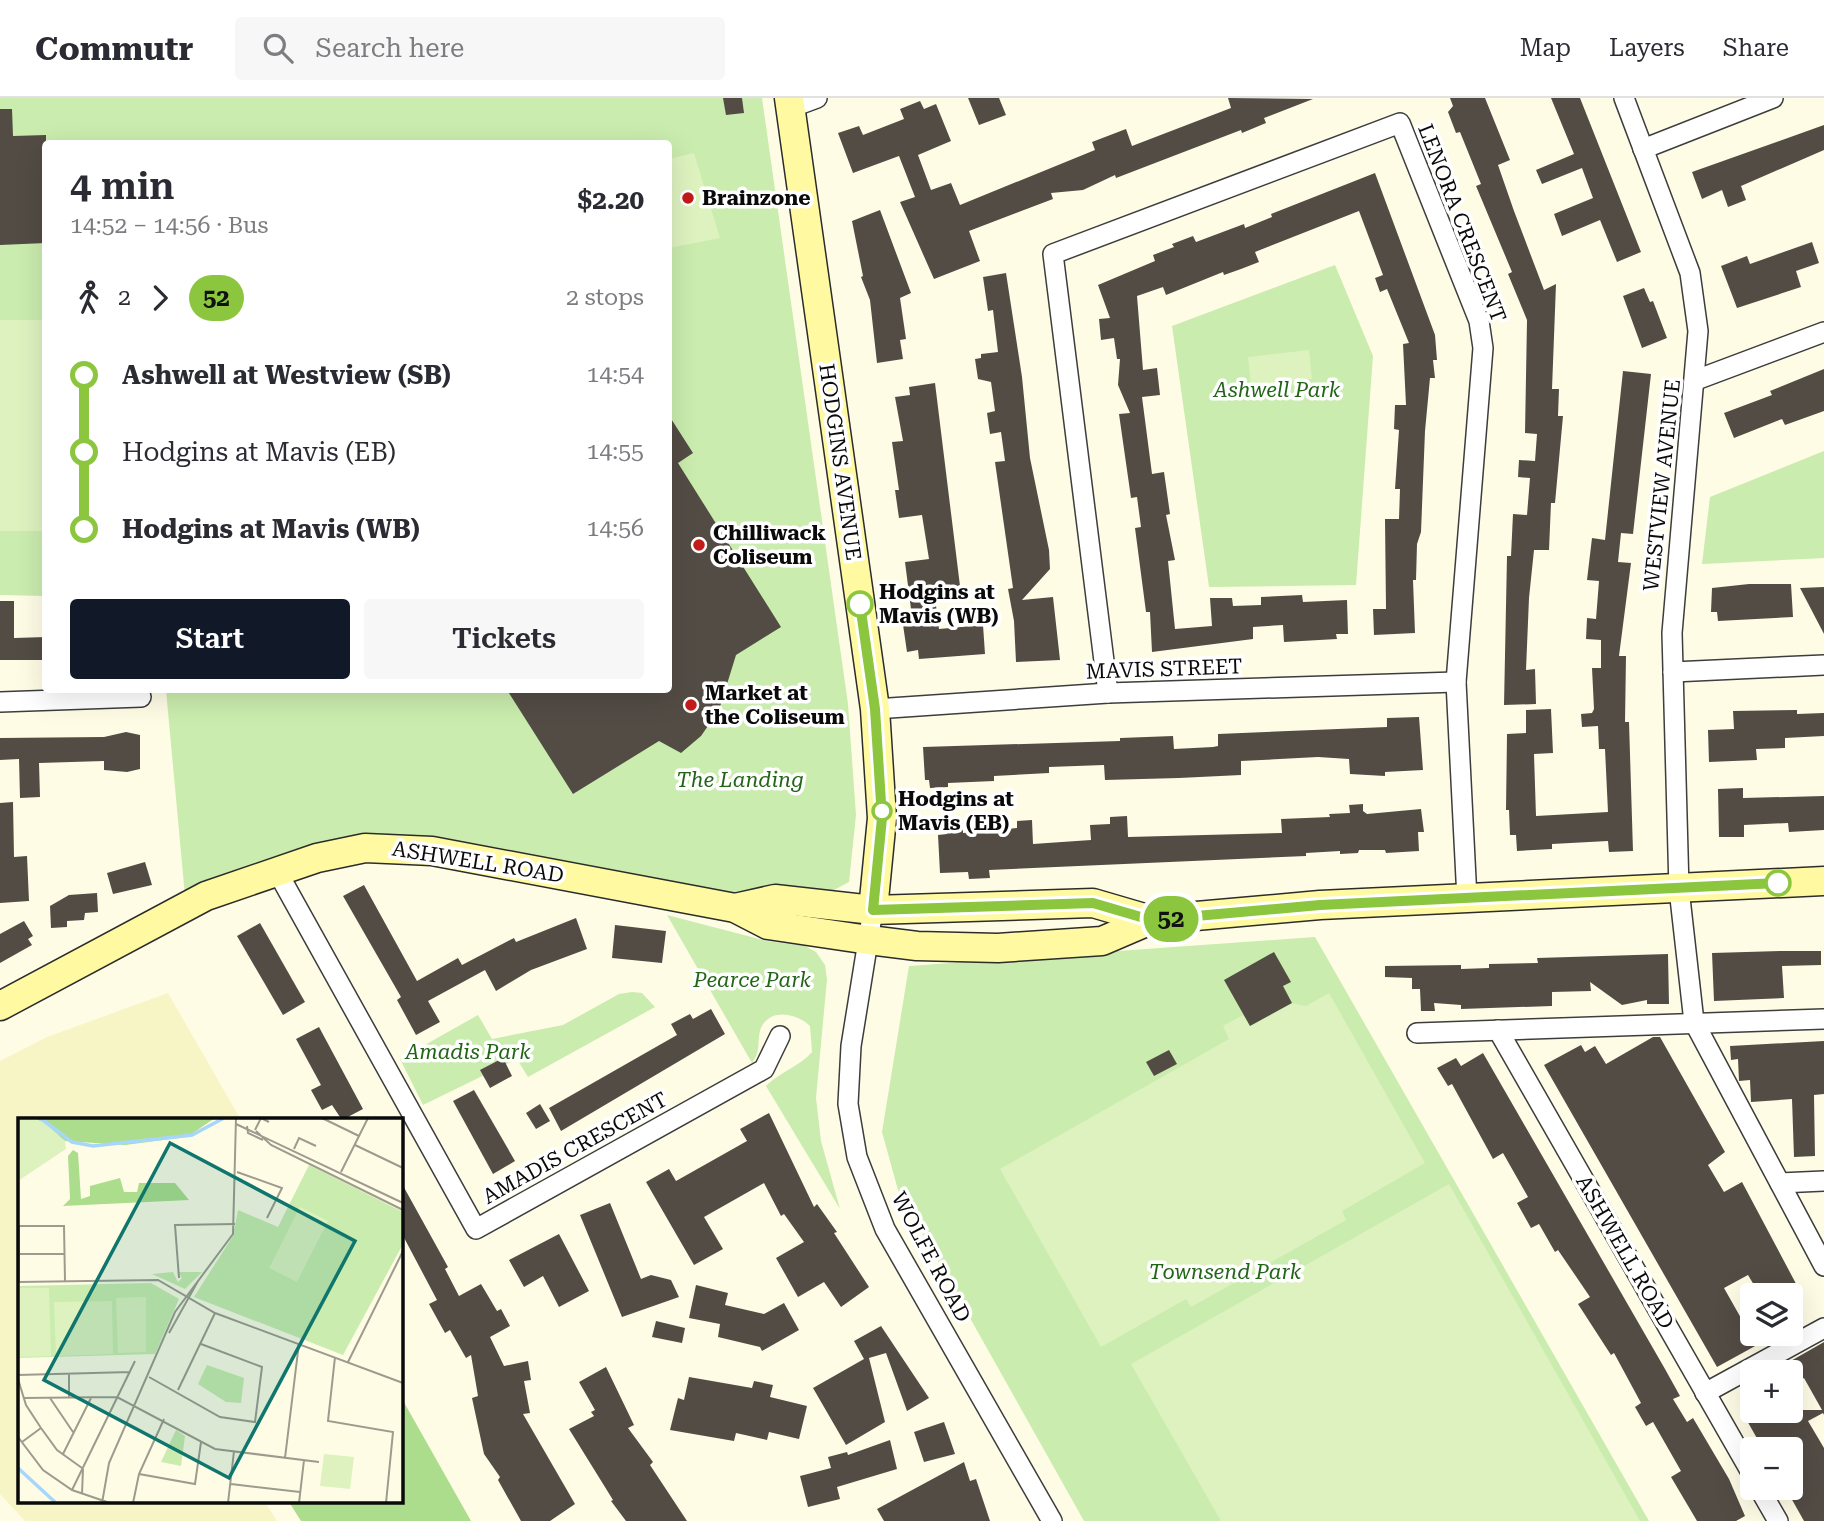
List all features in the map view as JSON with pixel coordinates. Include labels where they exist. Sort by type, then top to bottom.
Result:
[{"type":"street","points":[[789,103],[817,98]]},
{"type":"street","name":"WESTVIEW AVENUE","points":[[1624,98],[1690,273],[1698,331],[1696,380],[1677,553],[1672,633],[1679,889]]},
{"type":"street","points":[[1643,149],[1773,98]]},
{"type":"street","name":"HODGINS AVENUE","points":[[789,103],[875,709],[882,818],[873,910]]},
{"type":"street","name":"LENORA CRESCENT","points":[[1108,693],[1053,254],[1400,122],[1479,321],[1483,348],[1456,682],[1467,898]]},
{"type":"street","points":[[1696,380],[1824,332]]},
{"type":"street","points":[[1673,672],[1824,665]]},
{"type":"street","name":"MAVIS STREET","points":[[875,709],[1108,693],[1456,682]]},
{"type":"street","points":[[0,702],[141,697]]},
{"type":"street","name":"ASHWELL ROAD","points":[[0,1006],[183,906],[343,851],[389,847],[432,851],[736,908],[768,925],[917,946],[998,948],[1102,941],[1151,920],[1320,905],[1824,880]]},
{"type":"street","name":"AMADIS CRESCENT","points":[[278,873],[476,1229],[764,1069],[780,1037]]},
{"type":"street","points":[[1679,889],[1693,1022],[1824,1266]]},
{"type":"street","name":"ASHWELL ROAD","points":[[736,908],[775,899],[873,910],[1093,903],[1151,920]]},
{"type":"street","name":"WOLFE ROAD","points":[[873,910],[851,1046],[848,1104],[857,1157],[885,1229],[1052,1521]]},
{"type":"street","points":[[1417,1033],[1824,1019]]},
{"type":"street","name":"ASHWELL ROAD","points":[[1498,1030],[1740,1453]]},
{"type":"street","points":[[1780,1183],[1824,1181]]},
{"type":"street","points":[[1705,1393],[1824,1328]]},
{"type":"street","points":[[1766,1500],[1778,1521]]},
{"type":"shaded area","points":[[168,993],[240,1118],[18,1118],[18,1504],[266,1504],[277,1521],[25,1521],[0,1494],[0,1061],[47,1037]]},
{"type":"green space","name":"The Landing","points":[[0,98],[762,98],[848,704],[856,815],[849,882],[817,899],[749,896],[423,845],[185,896],[166,693],[672,693],[672,140],[42,140],[42,596],[0,595]]},
{"type":"green space","name":"Brainzone","points":[[694,153],[720,238],[672,247],[672,158]]},
{"type":"green space","name":"Ashwell Park","points":[[1335,265],[1373,356],[1356,585],[1209,587],[1172,326]]},
{"type":"green space","points":[[0,320],[42,320],[42,531],[0,531]]},
{"type":"green space","points":[[1309,350],[1312,379],[1251,386],[1248,357]]},
{"type":"green space","points":[[1824,451],[1824,558],[1702,564],[1710,497]]},
{"type":"green space","name":"Pearce Park","points":[[667,915],[767,941],[805,946],[816,952],[825,965],[827,979],[816,1098],[821,1141],[840,1209],[766,1086],[812,1052],[810,1026],[790,1016],[775,1015],[769,1018],[760,1031],[758,1051],[752,1063]]},
{"type":"green space","name":"Townsend Park","points":[[1315,937],[1649,1521],[1084,1521],[898,1190],[882,1132],[909,966]]},
{"type":"green space","name":"Amadis Park","points":[[642,993],[655,1007],[528,1077],[517,1059],[423,1105],[400,1059],[478,1015],[492,1039],[563,1025],[619,994]]},
{"type":"green space","points":[[1329,993],[1425,1163],[1342,1211],[1346,1220],[1191,1307],[1186,1299],[1101,1347],[1000,1169],[1229,1039],[1223,1026],[1243,1015],[1250,1026],[1292,1003],[1306,1006]]},
{"type":"green space","points":[[1449,1184],[1640,1521],[1221,1521],[1131,1364]]},
{"type":"green space","points":[[402,1399],[471,1521],[301,1521],[290,1504],[402,1504]]},
{"type":"building","points":[[723,98],[742,98],[744,113],[726,115]]},
{"type":"building","points":[[968,98],[999,98],[1006,115],[979,125]]},
{"type":"building","points":[[1228,98],[1313,99],[1264,118],[1266,123],[1242,133],[1241,130],[1116,178],[1115,175],[1083,190],[1051,193],[1053,199],[969,231],[980,261],[934,279],[900,202],[915,197],[899,156],[853,173],[838,133],[859,126],[863,135],[904,119],[900,109],[920,101],[924,109],[936,104],[951,141],[918,155],[931,190],[951,183],[960,205],[1095,150],[1092,142],[1126,129],[1132,146],[1231,108]]},
{"type":"building","points":[[1450,98],[1485,98],[1510,160],[1498,165],[1544,290],[1556,284],[1552,389],[1559,389],[1558,416],[1563,416],[1555,503],[1551,503],[1549,550],[1534,550],[1529,598],[1526,670],[1535,669],[1536,704],[1504,705],[1507,556],[1511,556],[1513,514],[1527,515],[1530,478],[1518,477],[1519,460],[1535,461],[1537,434],[1525,433],[1527,320],[1508,274],[1512,272],[1476,186],[1481,184],[1460,132],[1456,133],[1448,112],[1453,106]]},
{"type":"building","points":[[1551,98],[1580,98],[1641,252],[1617,262],[1600,220],[1562,236],[1554,214],[1593,198],[1582,168],[1542,184],[1536,170],[1574,154]]},
{"type":"building","points":[[0,109],[12,109],[13,136],[46,135],[46,140],[42,140],[42,243],[0,245]]},
{"type":"building","points":[[1824,125],[1824,150],[1741,186],[1746,200],[1728,207],[1722,190],[1702,199],[1692,172]]},
{"type":"building","points":[[1375,173],[1435,335],[1437,360],[1433,360],[1435,378],[1430,378],[1421,532],[1417,544],[1416,580],[1413,580],[1415,633],[1374,635],[1373,609],[1386,609],[1385,519],[1399,519],[1400,489],[1395,489],[1399,430],[1394,429],[1395,405],[1406,405],[1403,344],[1409,343],[1387,289],[1380,292],[1375,278],[1383,275],[1359,211],[1255,252],[1259,262],[1241,269],[1224,275],[1223,272],[1166,295],[1163,287],[1137,296],[1143,370],[1157,368],[1160,395],[1142,397],[1152,474],[1164,472],[1170,514],[1166,515],[1175,560],[1168,561],[1175,629],[1212,626],[1210,598],[1232,598],[1233,606],[1261,605],[1261,597],[1302,595],[1303,602],[1347,600],[1348,634],[1336,634],[1337,639],[1284,642],[1283,625],[1253,627],[1253,639],[1152,652],[1150,612],[1146,612],[1135,528],[1141,527],[1137,497],[1131,498],[1119,414],[1130,413],[1118,385],[1120,359],[1117,359],[1114,338],[1101,340],[1099,319],[1110,318],[1098,285],[1155,261],[1153,255],[1174,247],[1172,244],[1193,236],[1196,242],[1244,224],[1245,228],[1272,217],[1271,214]]},
{"type":"building","points":[[880,210],[911,293],[900,298],[906,339],[900,340],[903,359],[877,363],[870,300],[861,277],[863,276],[852,221]]},
{"type":"building","points":[[1812,242],[1819,263],[1796,271],[1801,287],[1737,308],[1721,266],[1747,256],[1750,264]]},
{"type":"building","points":[[1006,273],[1022,377],[1030,458],[1049,550],[1050,569],[1022,600],[1053,597],[1060,660],[1016,662],[1014,621],[1008,589],[1013,588],[995,462],[1005,461],[1001,432],[990,434],[987,413],[995,411],[991,382],[978,379],[975,359],[981,358],[981,354],[998,352],[993,310],[988,311],[983,277]]},
{"type":"building","points":[[1644,288],[1650,302],[1653,301],[1667,338],[1642,348],[1623,296]]},
{"type":"building","points":[[1824,369],[1824,411],[1785,425],[1782,419],[1734,438],[1724,413],[1772,395],[1770,391]]},
{"type":"building","points":[[1623,371],[1651,374],[1633,534],[1621,533],[1618,562],[1631,563],[1619,656],[1626,656],[1625,722],[1629,722],[1633,851],[1609,852],[1608,841],[1552,844],[1552,849],[1517,851],[1516,835],[1510,835],[1509,810],[1506,810],[1507,734],[1526,733],[1526,710],[1551,709],[1553,753],[1534,754],[1536,816],[1608,812],[1605,749],[1599,749],[1598,726],[1582,727],[1581,714],[1592,713],[1594,709],[1592,668],[1601,668],[1601,640],[1586,639],[1587,618],[1596,619],[1599,581],[1587,580],[1592,538],[1605,540]]},
{"type":"building","points":[[935,383],[960,586],[934,590],[939,629],[983,625],[985,654],[919,659],[918,650],[907,652],[902,618],[912,617],[905,562],[929,559],[922,515],[899,518],[895,490],[899,490],[892,442],[903,441],[895,397],[910,395],[909,387]]},
{"type":"building","name":"Chilliwack Coliseum","points":[[672,420],[693,453],[678,463],[781,627],[736,655],[719,710],[701,736],[681,753],[659,741],[573,794],[509,693],[672,693]]},
{"type":"building","points":[[1749,584],[1791,584],[1793,617],[1718,621],[1717,612],[1711,612],[1712,588]]},
{"type":"building","points":[[1824,587],[1824,634],[1800,588]]},
{"type":"building","points":[[0,601],[14,601],[14,638],[42,637],[42,660],[0,660]]},
{"type":"building","points":[[1797,710],[1797,714],[1824,713],[1824,736],[1785,738],[1785,748],[1756,749],[1757,760],[1709,762],[1708,730],[1734,729],[1733,711]]},
{"type":"building","points":[[1419,717],[1423,770],[1385,772],[1385,776],[1350,774],[1349,759],[1318,757],[1241,761],[1241,775],[1105,780],[1104,765],[1049,767],[1049,773],[994,776],[994,781],[948,783],[948,787],[930,788],[929,780],[925,780],[923,747],[1120,741],[1120,738],[1173,736],[1174,749],[1213,747],[1218,746],[1218,734],[1387,727],[1387,718]]},
{"type":"building","points":[[126,732],[140,735],[140,769],[127,772],[104,770],[104,761],[39,763],[40,797],[20,798],[19,759],[0,760],[0,738],[104,737]]},
{"type":"building","points":[[1743,788],[1743,798],[1824,796],[1824,830],[1789,832],[1788,823],[1744,825],[1744,837],[1719,837],[1718,789]]},
{"type":"building","points":[[13,802],[14,857],[27,856],[29,901],[0,903],[0,803]]},
{"type":"building","points":[[1363,804],[1363,811],[1367,814],[1421,809],[1424,832],[1418,832],[1419,851],[1386,853],[1385,850],[1359,850],[1358,853],[1306,853],[1306,856],[989,870],[990,878],[969,879],[968,872],[940,873],[938,835],[947,834],[947,824],[963,823],[963,833],[1017,828],[1017,821],[1032,820],[1033,844],[1091,840],[1090,825],[1110,824],[1110,817],[1127,816],[1128,837],[1282,833],[1281,819],[1330,817],[1329,814],[1350,813],[1349,805]]},
{"type":"building","points":[[145,862],[152,885],[113,894],[107,873]]},
{"type":"building","points":[[364,885],[417,981],[458,958],[462,965],[514,938],[516,942],[576,918],[587,949],[531,970],[496,991],[485,970],[428,1001],[440,1022],[416,1035],[397,1000],[401,997],[343,896]]},
{"type":"building","points":[[97,893],[98,912],[85,913],[84,920],[67,921],[67,927],[51,928],[50,906],[69,895]]},
{"type":"building","points":[[24,921],[33,936],[28,939],[32,945],[0,963],[0,934]]},
{"type":"building","points":[[260,923],[305,1002],[283,1015],[237,936]]},
{"type":"building","points":[[615,925],[666,931],[662,963],[612,958]]},
{"type":"building","points":[[1821,951],[1821,965],[1782,966],[1784,998],[1714,1001],[1712,953]]},
{"type":"building","points":[[1274,952],[1291,982],[1283,986],[1292,1003],[1250,1026],[1224,980]]},
{"type":"building","points":[[1668,954],[1669,1004],[1647,1004],[1647,1000],[1622,1005],[1590,982],[1591,991],[1552,992],[1552,1006],[1461,1009],[1461,1005],[1434,1003],[1435,1011],[1421,1011],[1420,989],[1412,989],[1412,978],[1385,977],[1385,966],[1461,965],[1461,969],[1489,968],[1489,964],[1538,963],[1537,958]]},
{"type":"building","points":[[711,1009],[725,1034],[561,1131],[549,1108],[677,1035],[671,1024],[690,1014],[693,1019]]},
{"type":"building","points":[[319,1027],[363,1109],[346,1118],[341,1118],[332,1105],[322,1110],[311,1090],[321,1085],[296,1039]]},
{"type":"building","points":[[1653,1037],[1660,1037],[1725,1152],[1708,1165],[1724,1192],[1742,1182],[1796,1283],[1753,1283],[1748,1275],[1724,1288],[1740,1316],[1740,1346],[1755,1346],[1717,1367],[1544,1065],[1581,1045],[1585,1052],[1595,1046],[1606,1064]]},
{"type":"building","points":[[1824,1041],[1824,1094],[1814,1095],[1815,1156],[1794,1157],[1792,1099],[1751,1102],[1750,1080],[1739,1081],[1738,1059],[1731,1060],[1730,1046]]},
{"type":"building","points":[[1169,1050],[1177,1064],[1154,1076],[1146,1062]]},
{"type":"building","points":[[1483,1053],[1680,1396],[1673,1399],[1687,1422],[1693,1418],[1729,1479],[1745,1516],[1736,1521],[1697,1521],[1671,1477],[1681,1471],[1653,1422],[1646,1426],[1635,1407],[1641,1403],[1614,1353],[1611,1355],[1578,1304],[1590,1297],[1558,1250],[1555,1252],[1539,1224],[1531,1228],[1517,1203],[1528,1197],[1503,1153],[1493,1159],[1452,1084],[1448,1086],[1437,1068],[1456,1058],[1461,1066]]},
{"type":"building","points":[[503,1058],[512,1076],[490,1088],[480,1070]]},
{"type":"building","points":[[474,1090],[515,1161],[493,1174],[453,1101]]},
{"type":"building","points":[[540,1104],[550,1121],[536,1129],[526,1113]]},
{"type":"building","points":[[769,1113],[814,1207],[817,1204],[837,1232],[834,1233],[869,1287],[841,1307],[824,1282],[798,1297],[776,1258],[804,1242],[784,1214],[781,1216],[764,1183],[704,1217],[723,1249],[694,1265],[646,1182],[669,1169],[676,1181],[747,1141],[740,1129]]},
{"type":"building","points":[[402,1184],[448,1267],[445,1269],[459,1296],[481,1284],[497,1311],[501,1309],[510,1326],[490,1337],[504,1366],[528,1361],[531,1380],[524,1381],[530,1413],[523,1414],[575,1504],[550,1521],[521,1521],[498,1480],[500,1477],[484,1454],[472,1398],[478,1396],[471,1355],[466,1358],[450,1330],[445,1333],[429,1304],[437,1300],[402,1234]]},
{"type":"building","points":[[610,1203],[641,1279],[651,1275],[671,1280],[679,1297],[622,1317],[580,1215]]},
{"type":"building","points":[[559,1234],[589,1291],[559,1307],[543,1276],[524,1287],[509,1260]]},
{"type":"building","points":[[696,1285],[728,1293],[725,1305],[764,1314],[784,1303],[799,1330],[762,1351],[760,1347],[718,1337],[720,1324],[689,1318]]},
{"type":"building","points":[[656,1321],[685,1328],[682,1343],[652,1337]]},
{"type":"building","points":[[881,1326],[929,1398],[907,1411],[886,1353],[869,1358],[885,1422],[846,1445],[813,1388],[864,1359],[854,1341]]},
{"type":"building","points":[[1824,1342],[1824,1415],[1823,1413],[1808,1421],[1824,1448],[1824,1521],[1804,1521],[1792,1500],[1803,1500],[1803,1437],[1756,1437],[1748,1423],[1803,1423],[1803,1410],[1822,1410],[1803,1379],[1803,1360],[1792,1360]]},
{"type":"building","points":[[606,1367],[634,1425],[628,1428],[653,1462],[650,1465],[687,1521],[626,1521],[611,1501],[613,1500],[569,1429],[594,1416],[591,1412],[595,1410],[579,1382]]},
{"type":"building","points":[[689,1377],[752,1388],[754,1381],[773,1385],[770,1397],[807,1406],[799,1439],[769,1432],[767,1440],[736,1433],[734,1441],[670,1430],[678,1398],[684,1400]]},
{"type":"building","points":[[944,1422],[955,1454],[924,1462],[914,1432]]},
{"type":"building","points":[[890,1440],[897,1469],[837,1487],[840,1499],[808,1507],[800,1476],[831,1468],[828,1457],[847,1452],[848,1455]]},
{"type":"building","points":[[964,1462],[970,1481],[976,1479],[990,1521],[884,1521],[877,1509]]},
{"type":"bus line","name":"52","points":[[860,604],[875,709],[882,818],[873,910],[1093,903],[1151,920],[1320,905],[1778,883]]},
{"type":"place","name":"Brainzone","points":[[688,198]]},
{"type":"place","name":"Chilliwack Coliseum","points":[[699,545]]},
{"type":"place","name":"Hodgins at Mavis (WB)","points":[[860,604]]},
{"type":"place","name":"Market at the Coliseum","points":[[691,705]]},
{"type":"place","name":"Hodgins at Mavis (EB)","points":[[882,811]]}]
